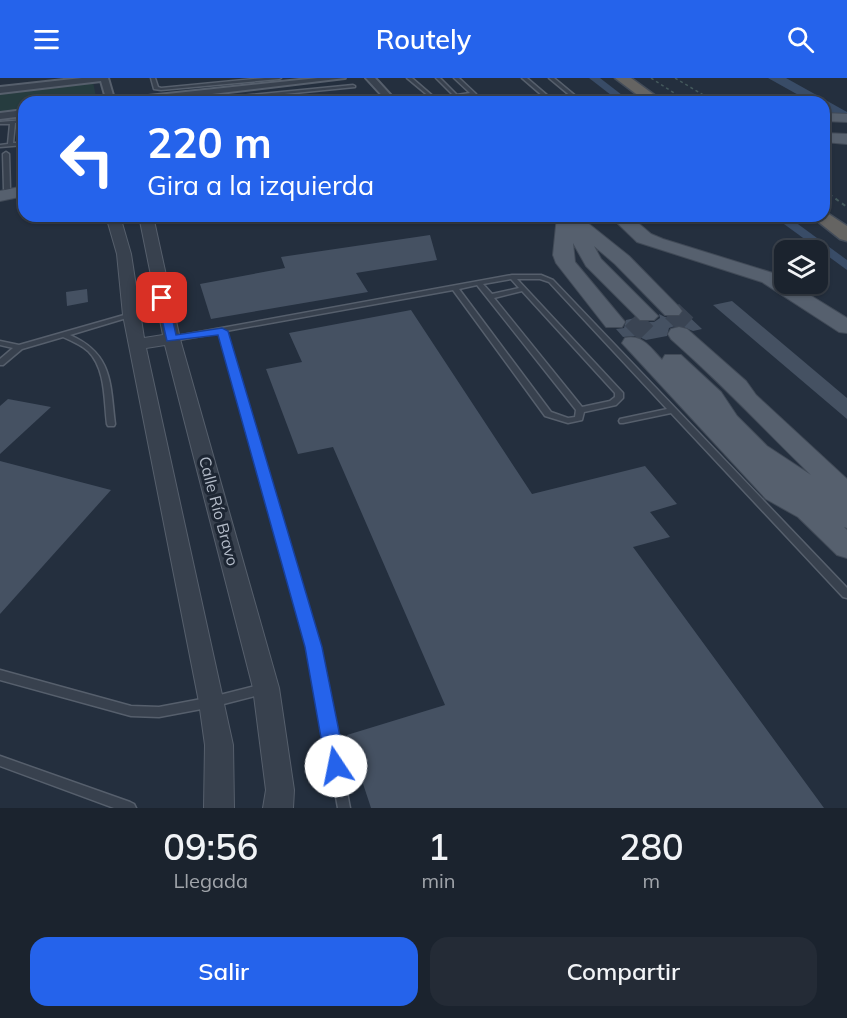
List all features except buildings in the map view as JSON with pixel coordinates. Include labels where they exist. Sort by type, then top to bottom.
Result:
[{"type":"highway","points":[[607,78],[632,96]]},
{"type":"highway","points":[[622,78],[648,96]]},
{"type":"highway","points":[[829,222],[847,235]]},
{"type":"main road","points":[[830,119],[847,120]]},
{"type":"main road","points":[[830,133],[847,133]]},
{"type":"main road","points":[[830,138],[847,139]]},
{"type":"main road","points":[[566,222],[563,255],[566,263],[741,391],[847,495]]},
{"type":"main road","points":[[570,222],[593,261],[711,389],[728,421],[758,452],[822,496],[847,518]]},
{"type":"main road","points":[[575,222],[614,253],[655,326],[776,492],[808,510],[847,547]]},
{"type":"main road","points":[[626,222],[656,243],[774,278]]},
{"type":"main road","points":[[614,253],[632,246],[656,243]]},
{"type":"main road","points":[[799,294],[847,327]]},
{"type":"main road","points":[[813,294],[847,311]]},
{"type":"main road","points":[[655,326],[847,474]]},
{"type":"main road","points":[[711,389],[741,391]]},
{"type":"street","points":[[0,90],[104,78],[109,96]]},
{"type":"street","points":[[175,96],[341,78]]},
{"type":"street","points":[[370,78],[387,96]]},
{"type":"street","points":[[0,116],[18,114]]},
{"type":"street","points":[[114,222],[124,254],[131,315],[212,702],[219,746],[219,808]]},
{"type":"street","name":"Calle Río Bravo","points":[[147,222],[172,339],[266,688],[280,790],[278,808]]},
{"type":"street","points":[[127,283],[158,278]]},
{"type":"street","points":[[137,344],[172,339]]},
{"type":"lane","points":[[153,78],[156,88],[161,89],[279,78]]},
{"type":"lane","points":[[409,78],[430,96]]},
{"type":"lane","points":[[438,78],[457,96],[475,93],[456,78]]},
{"type":"lane","points":[[524,78],[545,96]]},
{"type":"lane","points":[[551,78],[572,96]]},
{"type":"lane","points":[[279,96],[353,86]]},
{"type":"lane","points":[[0,123],[18,125]]},
{"type":"lane","points":[[14,124],[18,123]]},
{"type":"lane","points":[[10,144],[14,124]]},
{"type":"lane","points":[[12,135],[18,134]]},
{"type":"lane","points":[[0,146],[18,144]]},
{"type":"lane","points":[[6,154],[9,189]]},
{"type":"lane","points":[[512,277],[619,393],[619,398],[613,403],[580,410]]},
{"type":"lane","points":[[172,339],[512,277],[541,277],[550,281],[847,594]]},
{"type":"lane","points":[[456,289],[548,414],[560,420],[572,421],[579,418],[580,410],[479,283]]},
{"type":"lane","points":[[489,297],[524,290]]},
{"type":"lane","points":[[0,363],[19,347],[131,315]]},
{"type":"lane","points":[[222,331],[314,647],[344,808]]},
{"type":"lane","points":[[63,334],[88,345],[101,362],[111,424]]},
{"type":"lane","points":[[0,343],[19,347]]},
{"type":"lane","points":[[623,421],[674,410]]},
{"type":"lane","points":[[0,675],[131,711],[159,711],[212,702],[266,688]]},
{"type":"lane","points":[[0,761],[130,808]]},
{"type":"path","points":[[651,78],[679,96]]},
{"type":"path","points":[[675,78],[705,96]]},
{"type":"path","points":[[830,195],[847,207]]},
{"type":"green space","points":[[93,82],[96,96],[18,96],[18,111],[0,113],[0,92]]},
{"type":"water","points":[[768,78],[786,78],[818,96],[800,96]]},
{"type":"water","points":[[830,103],[847,112],[847,123],[830,113]]},
{"type":"waterway","points":[[594,78],[618,96]]},
{"type":"waterway","points":[[787,222],[847,266]]},
{"type":"tunnel","points":[[672,311],[693,331]]},
{"type":"tunnel","points":[[632,319],[652,339]]},
{"type":"route","points":[[162,298],[172,339],[222,331],[314,647],[336,766]]}]
